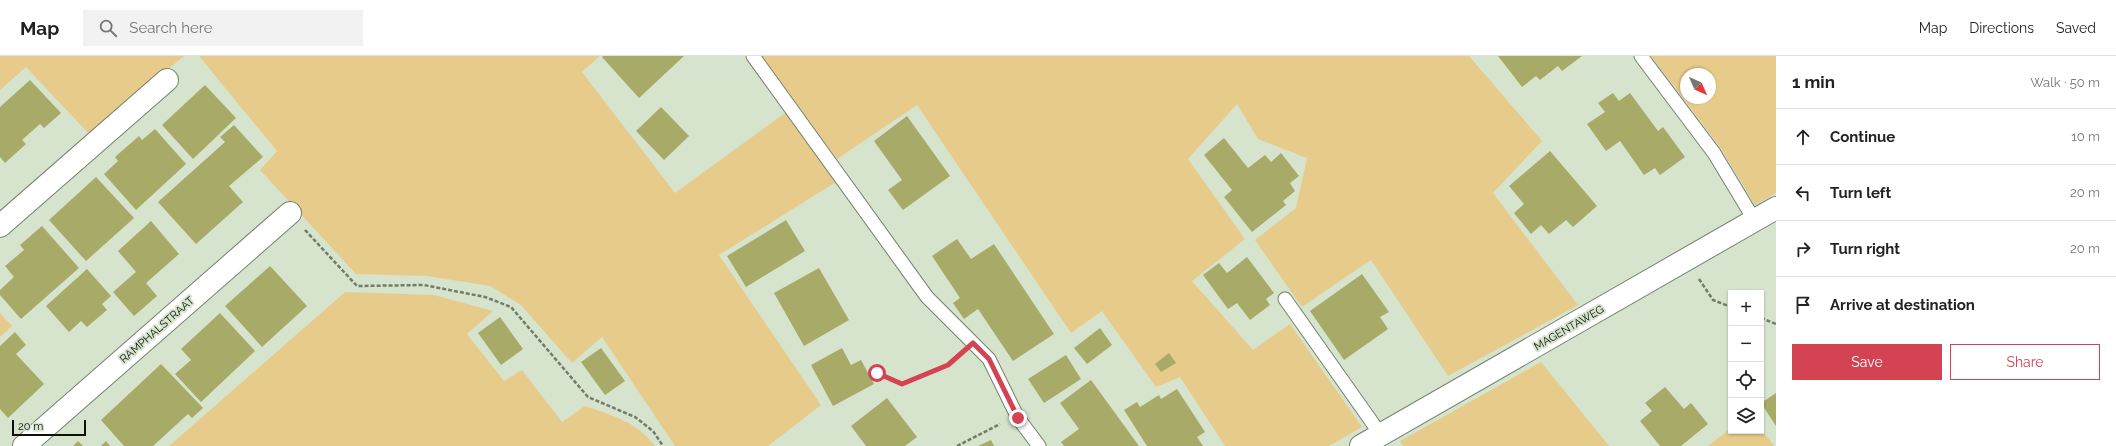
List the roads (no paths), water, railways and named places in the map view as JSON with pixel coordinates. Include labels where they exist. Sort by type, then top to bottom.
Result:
[{"type":"street","points":[[0,226],[167,80]]},
{"type":"street","name":"MAGENTAWEG","points":[[1361,446],[1776,208]]},
{"type":"street","name":"RAMPHALSTRAAT","points":[[24,446],[290,213]]},
{"type":"lane","points":[[753,56],[927,297],[989,359],[1018,418],[1039,446]]},
{"type":"lane","points":[[1641,56],[1714,153],[1755,221]]},
{"type":"lane","points":[[1285,299],[1381,435]]}]
